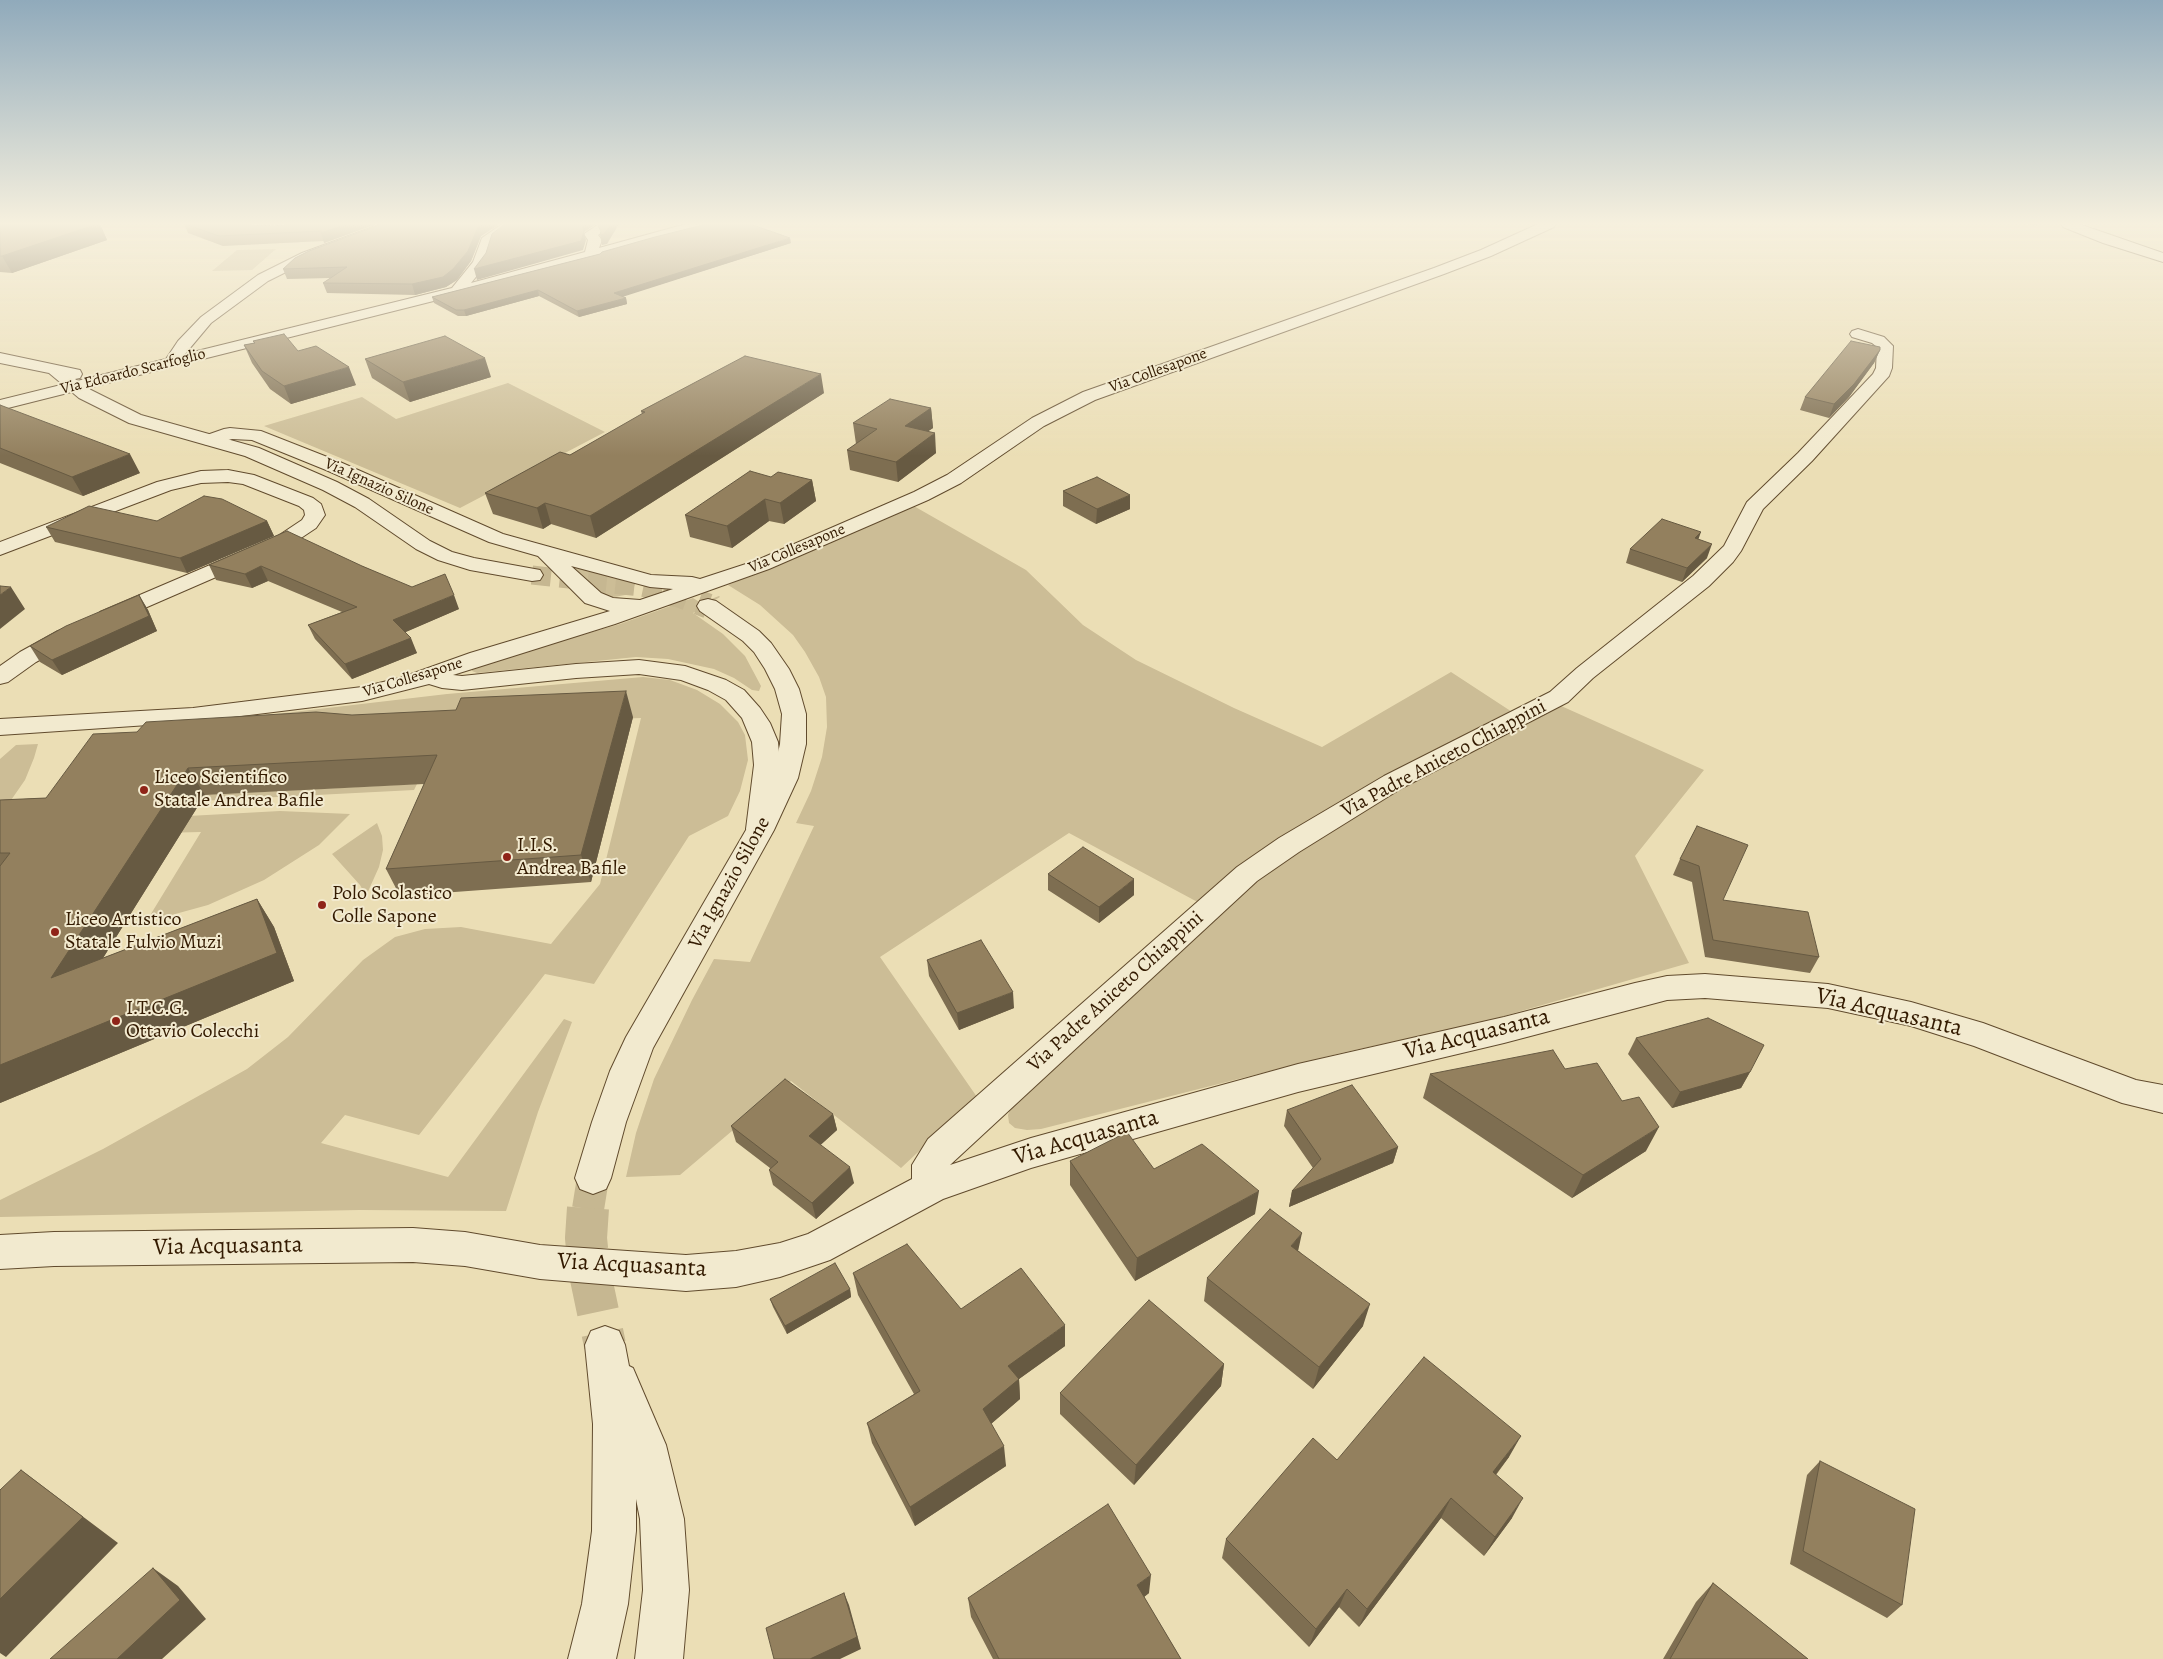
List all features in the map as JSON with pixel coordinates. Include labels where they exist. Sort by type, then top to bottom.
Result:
[{"type":"street","points":[[174,362],[174,358],[184,344],[206,320],[228,301]]},
{"type":"street","name":"Via Edoardo Scarfoglio","points":[[0,406],[412,301]]},
{"type":"street","name":"Via Collesapone","points":[[0,727],[193,715],[289,704],[362,694],[431,675],[478,658],[593,624],[784,556],[933,490],[959,476],[1038,422],[1072,404],[1106,389],[1352,301]]},
{"type":"street","name":"Via Padre Aniceto Chiappini","points":[[931,1187],[930,1165],[940,1150],[1247,874],[1289,845],[1393,782],[1521,720],[1544,706],[1559,696],[1585,672],[1701,581],[1726,558],[1734,548],[1754,506],[1805,457],[1881,376],[1884,368],[1885,346],[1876,339],[1858,334]]},
{"type":"street","points":[[0,358],[97,380],[103,386],[117,409]]},
{"type":"street","name":"Via Ignazio Silone","points":[[56,372],[90,397],[146,423],[264,457],[330,486],[362,503],[423,545],[445,556],[496,569],[532,575]]},
{"type":"street","name":"Via Ignazio Silone","points":[[210,440],[230,433],[255,435],[333,466],[496,538],[547,554],[650,581],[676,583],[714,582]]},
{"type":"street","points":[[0,550],[164,486],[201,477],[228,476],[247,479],[306,502],[314,508],[315,512],[313,520],[290,538],[85,627],[28,657],[0,677]]},
{"type":"street","name":"Via Ignazio Silone","points":[[547,554],[564,568],[584,591],[601,602]]},
{"type":"street","points":[[601,602],[620,606],[645,606],[653,594],[653,586],[650,581]]},
{"type":"street","points":[[593,624],[603,614],[605,607],[601,602]]},
{"type":"street","name":"Via Ignazio Silone","points":[[593,1178],[619,1090],[638,1046],[760,830],[785,778],[793,744],[794,714],[788,689],[763,648],[736,624],[708,606]]},
{"type":"street","points":[[431,675],[442,681],[462,683],[576,671],[639,667],[685,673],[717,685],[735,695],[747,708],[758,723],[765,742],[767,765],[760,830]]},
{"type":"street","name":"Via Acquasanta","points":[[0,1252],[54,1249],[413,1245],[465,1249],[540,1262],[678,1272],[711,1272],[780,1260],[817,1248],[931,1187],[1031,1153],[1298,1078],[1504,1030],[1667,988],[1705,986],[1828,996],[1911,1014],[1983,1036],[2134,1093],[2163,1099]]},
{"type":"street","points":[[592,1659],[605,1604],[614,1531],[616,1457],[607,1351],[645,1446],[662,1519],[666,1590],[658,1659]]},
{"type":"shaded area","points":[[508,383],[605,432],[460,508],[264,426],[362,397],[396,419]]},
{"type":"shaded area","points":[[912,505],[1026,570],[1083,625],[1136,660],[1234,708],[1322,747],[1451,672],[1529,723],[1559,705],[1704,770],[1635,856],[1689,963],[1476,1024],[1341,1053],[1041,1129],[1027,1130],[1015,1128],[1009,1123],[1008,1115],[1011,1106],[1218,913],[1069,833],[880,957],[977,1097],[901,1168],[791,1081],[680,1175],[626,1177],[636,1133],[654,1079],[692,1000],[714,959],[750,962],[814,826],[796,823],[811,791],[822,757],[827,727],[826,697],[819,677],[793,635],[760,605],[728,585]]},
{"type":"shaded area","points":[[580,566],[633,581],[635,584],[633,589],[625,595],[609,598],[573,570]]},
{"type":"shaded area","points":[[719,596],[693,613],[723,634],[745,656],[761,686],[759,691],[752,690],[734,678],[714,669],[668,659],[636,657],[477,673],[472,671],[472,668],[478,665],[620,624],[693,598],[701,603]]},
{"type":"shaded area","points":[[643,677],[670,680],[697,690],[720,704],[738,722],[745,735],[748,760],[740,791],[728,816],[689,836],[594,984],[545,974],[419,1135],[345,1115],[321,1143],[448,1177],[564,1019],[572,1022],[538,1112],[506,1211],[360,1210],[0,1217],[0,1200],[103,1149],[247,1069],[288,1037],[363,960],[395,937],[425,929],[461,927],[551,944],[600,884],[641,718],[472,725],[216,721],[447,694]]},
{"type":"shaded area","points":[[38,744],[25,780],[0,816],[0,759],[16,745]]},
{"type":"shaded area","points":[[417,784],[414,790],[180,802],[185,796]]},
{"type":"shaded area","points":[[280,811],[350,814],[319,845],[264,880],[208,905],[146,922],[201,832],[160,833],[170,817]]},
{"type":"shaded area","points":[[377,823],[382,836],[383,850],[379,867],[366,896],[360,885],[332,854]]},
{"type":"building","points":[[440,301],[496,301],[464,310],[456,310]]},
{"type":"building","points":[[559,301],[613,301],[577,311]]},
{"type":"building","points":[[284,334],[298,351],[316,346],[349,367],[284,386],[262,371],[244,345]]},
{"type":"building","points":[[445,336],[485,358],[403,382],[365,359]]},
{"type":"building","points":[[1851,341],[1880,347],[1880,350],[1854,384],[1834,404],[1805,397]]},
{"type":"building","points":[[745,356],[821,374],[590,516],[545,503],[537,508],[485,493],[560,452],[570,455],[645,412],[641,411]]},
{"type":"building","points":[[890,399],[931,408],[905,426],[935,433],[896,462],[847,450],[877,429],[853,423]]},
{"type":"building","points":[[0,405],[130,454],[72,477],[0,448]]},
{"type":"building","points":[[750,471],[771,477],[778,472],[812,480],[780,503],[765,499],[727,526],[685,515]]},
{"type":"building","points":[[1097,477],[1130,495],[1097,509],[1063,491]]},
{"type":"building","points":[[204,496],[222,499],[267,521],[180,558],[46,527],[89,506],[157,521]]},
{"type":"building","points":[[1662,519],[1701,532],[1695,538],[1712,544],[1687,568],[1630,549]]},
{"type":"building","points":[[287,531],[412,587],[445,574],[454,595],[393,620],[411,638],[345,664],[308,625],[357,607],[261,566],[245,574],[209,565]]},
{"type":"building","points":[[0,586],[11,587],[0,595]]},
{"type":"building","points":[[139,595],[149,616],[52,660],[30,646],[66,626]]},
{"type":"building","points":[[626,691],[581,855],[386,869],[437,755],[188,768],[51,978],[257,899],[277,953],[0,1065],[0,866],[10,853],[0,853],[0,800],[46,798],[93,734],[137,732],[146,722],[316,712],[352,715],[456,710],[461,698]]},
{"type":"building","points":[[1697,826],[1748,845],[1723,900],[1808,912],[1819,957],[1713,940],[1699,866],[1680,859]]},
{"type":"building","points":[[1083,847],[1134,879],[1099,907],[1048,874]]},
{"type":"building","points":[[981,940],[1013,992],[957,1013],[927,960]]},
{"type":"building","points":[[1708,1018],[1764,1045],[1750,1072],[1680,1092],[1636,1038]]},
{"type":"building","points":[[1553,1050],[1565,1069],[1597,1063],[1622,1101],[1639,1097],[1659,1127],[1583,1175],[1430,1074]]},
{"type":"building","points":[[785,1079],[833,1114],[809,1136],[850,1167],[812,1203],[769,1170],[778,1162],[731,1126]]},
{"type":"building","points":[[1352,1085],[1398,1147],[1292,1191],[1321,1159],[1287,1110]]},
{"type":"building","points":[[1127,1132],[1154,1169],[1202,1144],[1259,1191],[1137,1258],[1070,1161]]},
{"type":"building","points":[[1270,1209],[1302,1233],[1291,1246],[1370,1304],[1319,1367],[1207,1278]]},
{"type":"building","points":[[907,1244],[961,1309],[1021,1268],[1065,1325],[1008,1366],[1019,1379],[983,1409],[1004,1446],[910,1507],[867,1423],[920,1391],[853,1273]]},
{"type":"building","points":[[835,1263],[850,1289],[785,1326],[770,1299]]},
{"type":"building","points":[[1149,1300],[1224,1364],[1136,1465],[1060,1393]]},
{"type":"building","points":[[1424,1357],[1521,1436],[1493,1472],[1523,1498],[1495,1537],[1451,1498],[1367,1609],[1347,1589],[1316,1629],[1226,1539],[1313,1438],[1337,1460]]},
{"type":"building","points":[[1820,1461],[1915,1509],[1902,1605],[1803,1551]]},
{"type":"building","points":[[21,1470],[83,1517],[0,1599],[0,1490]]},
{"type":"building","points":[[1108,1504],[1151,1575],[1137,1585],[1181,1659],[999,1659],[968,1598]]},
{"type":"building","points":[[153,1568],[180,1600],[117,1659],[50,1659]]},
{"type":"building","points":[[1713,1583],[1808,1659],[1670,1659]]},
{"type":"building","points":[[844,1593],[857,1637],[810,1659],[774,1659],[766,1628]]},
{"type":"tunnel","points":[[532,575],[641,587],[669,593]]},
{"type":"tunnel","points":[[663,592],[679,595],[708,606]]},
{"type":"tunnel","points":[[588,1209],[593,1178]]},
{"type":"tunnel","points":[[588,1208],[586,1238],[589,1269],[605,1345]]},
{"type":"place","name":"Liceo Scientifico Statale Andrea Bafile","points":[[144,790]]},
{"type":"place","name":"I.I.S. Andrea Bafile","points":[[507,857]]},
{"type":"place","name":"Polo Scolastico Colle Sapone","points":[[322,905]]},
{"type":"place","name":"Liceo Artistico Statale Fulvio Muzi","points":[[55,932]]},
{"type":"place","name":"I.T.C.G. Ottavio Colecchi","points":[[116,1021]]}]
